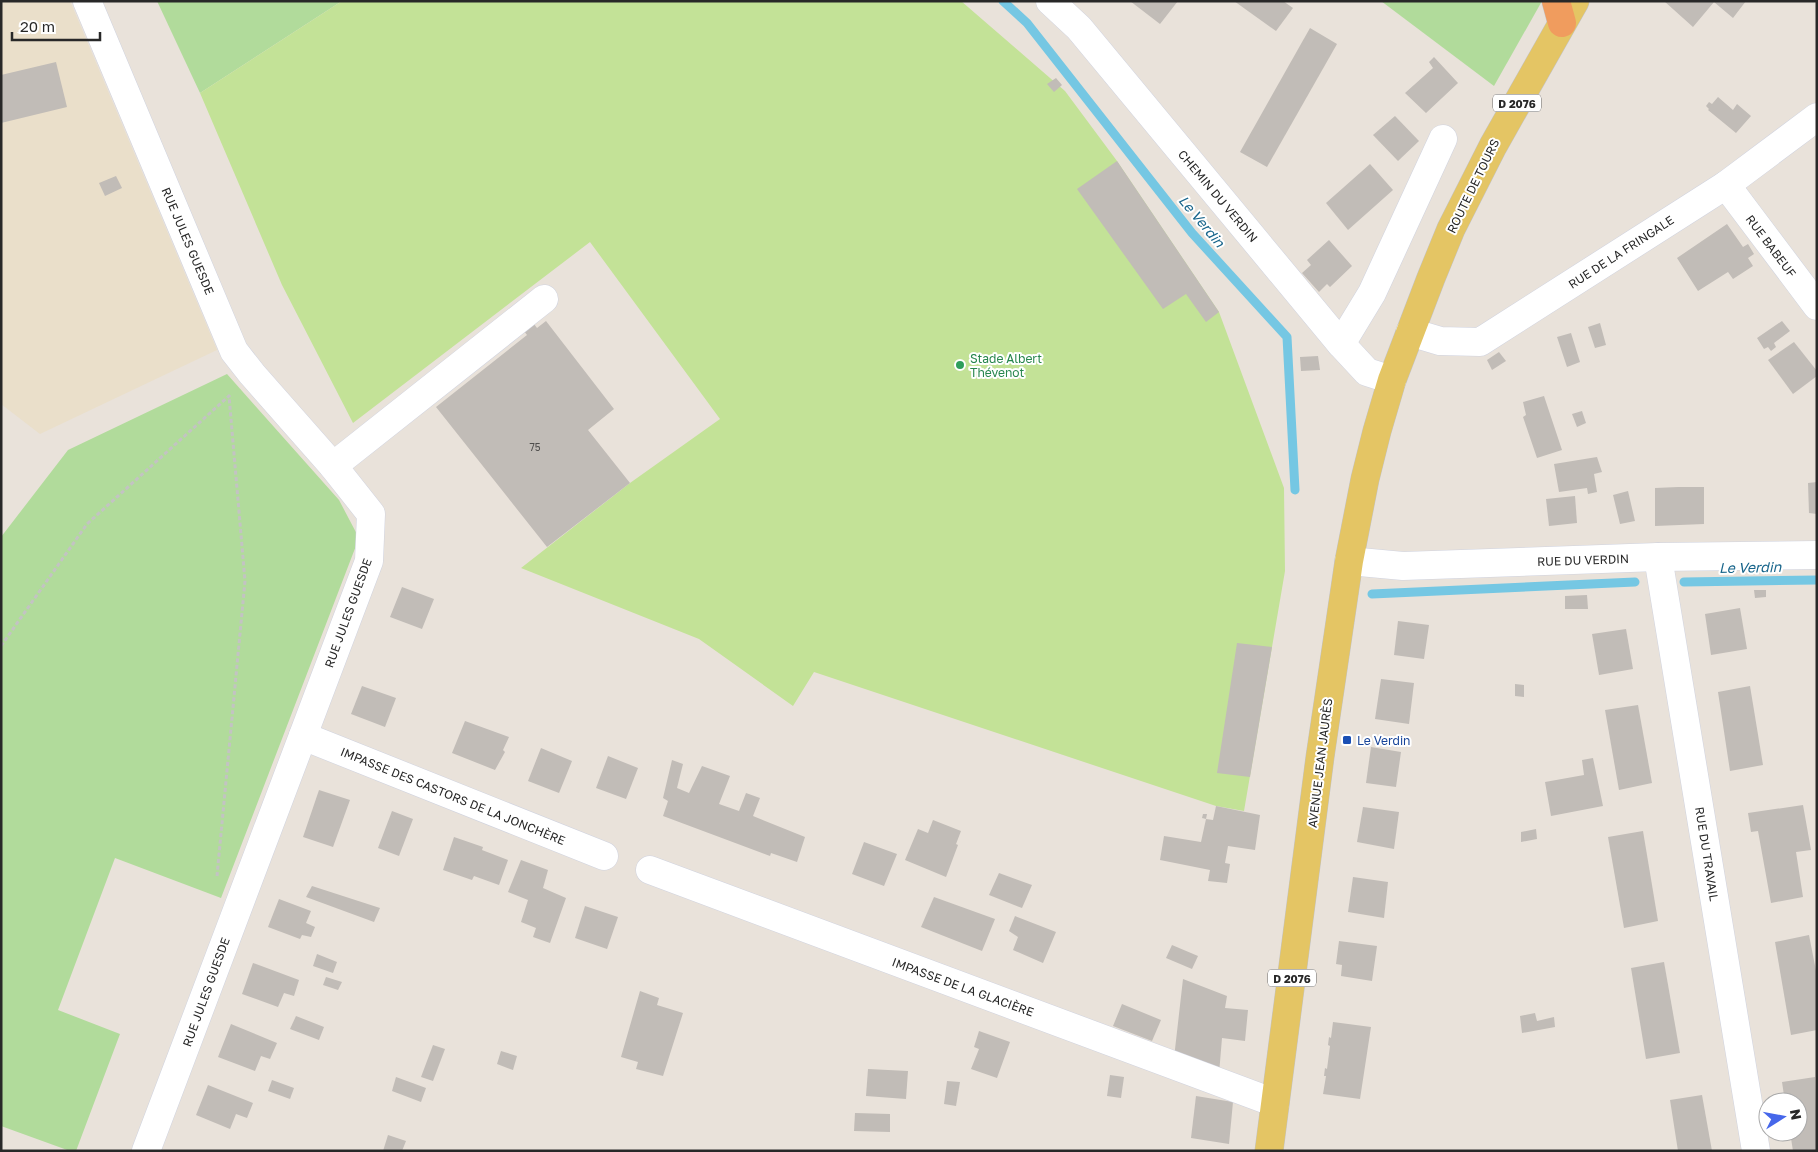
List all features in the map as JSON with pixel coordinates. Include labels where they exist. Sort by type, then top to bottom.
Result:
[{"type":"main road","name":"ROUTE DE TOURS","points":[[1392,380],[1431,278],[1459,214],[1564,9]]},
{"type":"main road","name":"AVENUE JEAN JAURÈS","points":[[1269,1151],[1320,757],[1349,561],[1365,479],[1392,380]]},
{"type":"street","name":"RUE JULES GUESDE","points":[[87,1],[234,351],[333,466],[371,514],[369,561],[146,1151]]},
{"type":"street","name":"CHEMIN DU VERDIN","points":[[1050,1],[1079,28],[1341,344],[1368,372],[1392,380]]},
{"type":"street","name":"RUE DE LA FRINGALE","points":[[1410,332],[1440,341],[1480,342],[1726,185],[1817,117]]},
{"type":"street","points":[[1341,344],[1372,293],[1442,139]]},
{"type":"street","name":"RUE BABEUF","points":[[1726,185],[1817,306]]},
{"type":"street","points":[[333,466],[544,300]]},
{"type":"street","name":"RUE DU VERDIN","points":[[1349,561],[1403,566],[1658,557],[1817,555]]},
{"type":"street","name":"RUE DU TRAVAIL","points":[[1658,557],[1756,1151]]},
{"type":"street","name":"IMPASSE DES CASTORS DE LA JONCHÈRE","points":[[302,736],[604,856]]},
{"type":"street","name":"IMPASSE DE LA GLACIÈRE","points":[[650,870],[1275,1104]]},
{"type":"path","points":[[1,646],[87,524],[252,374]]},
{"type":"path","points":[[219,885],[217,876],[245,581],[229,396]]},
{"type":"shaded area","points":[[1,1],[70,1],[217,350],[40,434],[1,404]]},
{"type":"green space","points":[[157,1],[342,1],[200,93]]},
{"type":"green space","name":"Stade Albert Thévenot","points":[[342,1],[961,1],[1065,91],[1117,161],[1219,312],[1284,488],[1285,571],[1244,811],[1216,806],[814,672],[793,706],[699,639],[521,568],[630,483],[720,419],[590,242],[353,423],[282,285],[200,93]]},
{"type":"green space","points":[[1381,1],[1542,1],[1494,86]]},
{"type":"green space","points":[[227,374],[339,500],[359,538],[221,898],[115,858],[58,1010],[120,1034],[76,1151],[70,1151],[1,1126],[1,537],[68,450]]},
{"type":"building","points":[[1130,1],[1178,1],[1160,24]]},
{"type":"building","points":[[1234,1],[1283,1],[1293,8],[1276,31]]},
{"type":"building","points":[[1664,1],[1746,1],[1733,18],[1714,2],[1693,27]]},
{"type":"building","points":[[1310,28],[1337,44],[1267,167],[1240,152]]},
{"type":"building","points":[[1434,57],[1458,83],[1426,113],[1405,93],[1433,68],[1429,62]]},
{"type":"building","points":[[56,62],[67,107],[1,123],[1,75]]},
{"type":"building","points":[[1056,78],[1062,85],[1054,92],[1047,84]]},
{"type":"building","points":[[1718,97],[1733,110],[1737,104],[1751,116],[1736,133],[1708,110],[1706,106],[1709,102],[1712,104]]},
{"type":"building","points":[[1395,116],[1419,141],[1398,161],[1373,135]]},
{"type":"building","points":[[1117,161],[1219,312],[1206,322],[1186,294],[1163,309],[1077,189]]},
{"type":"building","points":[[1370,164],[1393,190],[1348,230],[1326,203]]},
{"type":"building","points":[[116,176],[122,188],[105,196],[99,183]]},
{"type":"building","points":[[1727,224],[1743,247],[1748,244],[1754,254],[1748,258],[1753,266],[1733,279],[1728,272],[1698,291],[1677,258]]},
{"type":"building","points":[[1329,240],[1352,266],[1330,287],[1327,284],[1319,292],[1302,273],[1311,265],[1307,260]]},
{"type":"building","points":[[546,321],[614,409],[588,430],[630,483],[547,547],[436,407],[527,335],[524,331],[534,324],[537,328]]},
{"type":"building","points":[[1782,321],[1790,331],[1774,343],[1776,347],[1771,351],[1768,347],[1764,349],[1757,338]]},
{"type":"building","points":[[1600,323],[1606,345],[1595,348],[1588,327]]},
{"type":"building","points":[[1571,333],[1580,362],[1567,367],[1557,337]]},
{"type":"building","points":[[1794,342],[1817,371],[1817,376],[1793,394],[1768,360]]},
{"type":"building","points":[[1499,352],[1506,361],[1492,370],[1487,360]]},
{"type":"building","points":[[1318,356],[1320,370],[1301,371],[1300,357]]},
{"type":"building","points":[[1544,396],[1562,450],[1537,458],[1523,417],[1526,415],[1523,402]]},
{"type":"building","points":[[1582,411],[1586,423],[1577,427],[1572,414]]},
{"type":"building","points":[[1597,457],[1602,472],[1594,474],[1597,492],[1588,494],[1587,488],[1559,492],[1554,464]]},
{"type":"building","points":[[1817,482],[1817,514],[1809,513],[1808,483]]},
{"type":"building","points":[[1704,487],[1704,524],[1655,526],[1655,488]]},
{"type":"building","points":[[1628,491],[1635,521],[1620,524],[1613,495]]},
{"type":"building","points":[[1575,496],[1577,523],[1549,526],[1546,499]]},
{"type":"building","points":[[402,587],[434,599],[422,629],[390,617]]},
{"type":"building","points":[[1754,590],[1766,590],[1766,597],[1755,598]]},
{"type":"building","points":[[1587,595],[1588,609],[1565,609],[1565,596]]},
{"type":"building","points":[[1740,608],[1747,649],[1711,655],[1705,614]]},
{"type":"building","points":[[1398,621],[1429,625],[1424,659],[1394,655]]},
{"type":"building","points":[[1626,629],[1633,669],[1599,675],[1592,634]]},
{"type":"building","points":[[1237,643],[1272,647],[1250,777],[1217,773]]},
{"type":"building","points":[[1381,679],[1414,683],[1409,724],[1375,719]]},
{"type":"building","points":[[1515,684],[1524,685],[1524,697],[1515,696]]},
{"type":"building","points":[[362,686],[396,698],[385,727],[351,714]]},
{"type":"building","points":[[1750,686],[1763,765],[1730,771],[1718,692]]},
{"type":"building","points":[[1638,705],[1652,783],[1619,790],[1605,710]]},
{"type":"building","points":[[465,721],[509,737],[503,750],[505,752],[495,770],[452,753]]},
{"type":"building","points":[[1371,747],[1401,752],[1396,787],[1366,783]]},
{"type":"building","points":[[541,748],[572,761],[559,793],[528,781]]},
{"type":"building","points":[[608,756],[638,768],[626,799],[596,788]]},
{"type":"building","points":[[1593,758],[1603,806],[1551,816],[1545,782],[1584,775],[1582,760]]},
{"type":"building","points":[[672,760],[683,764],[677,788],[689,793],[702,766],[730,776],[719,804],[739,811],[746,793],[760,798],[753,816],[805,837],[797,862],[771,853],[770,856],[663,816],[668,801],[663,798]]},
{"type":"building","points":[[319,790],[350,800],[333,847],[303,837]]},
{"type":"building","points":[[1803,805],[1811,850],[1796,852],[1803,897],[1771,903],[1758,831],[1751,832],[1748,813]]},
{"type":"building","points":[[1216,806],[1260,815],[1255,850],[1228,846],[1225,863],[1230,864],[1227,883],[1208,881],[1210,870],[1160,860],[1164,836],[1201,842],[1206,819],[1213,820]]},
{"type":"building","points":[[1363,807],[1399,812],[1394,849],[1357,842]]},
{"type":"building","points":[[392,811],[413,819],[399,856],[378,848]]},
{"type":"building","points":[[1203,814],[1207,814],[1206,819],[1202,818]]},
{"type":"building","points":[[933,820],[961,831],[946,877],[905,860],[918,829],[928,833]]},
{"type":"building","points":[[1536,829],[1537,839],[1521,842],[1521,832]]},
{"type":"building","points":[[1643,831],[1658,921],[1624,928],[1608,837]]},
{"type":"building","points":[[454,837],[483,847],[482,850],[508,860],[499,885],[474,876],[472,880],[443,870]]},
{"type":"building","points":[[864,842],[897,854],[884,886],[852,874]]},
{"type":"building","points":[[521,860],[548,870],[543,888],[566,898],[550,943],[533,937],[536,928],[521,922],[528,900],[508,892]]},
{"type":"building","points":[[999,873],[1032,885],[1022,908],[989,895]]},
{"type":"building","points":[[1353,877],[1388,882],[1384,918],[1348,912]]},
{"type":"building","points":[[312,886],[380,908],[374,922],[306,897]]},
{"type":"building","points":[[934,897],[995,919],[982,951],[921,927]]},
{"type":"building","points":[[279,899],[311,911],[306,923],[315,927],[311,937],[302,935],[300,939],[268,927]]},
{"type":"building","points":[[585,906],[618,917],[607,949],[575,938]]},
{"type":"building","points":[[1015,916],[1056,932],[1043,963],[1013,950],[1018,937],[1009,931]]},
{"type":"building","points":[[1809,935],[1817,976],[1817,1030],[1791,1035],[1775,942]]},
{"type":"building","points":[[1339,941],[1377,946],[1372,981],[1341,976],[1342,965],[1336,964]]},
{"type":"building","points":[[1172,945],[1198,956],[1192,969],[1166,958]]},
{"type":"building","points":[[317,954],[337,962],[333,973],[313,966]]},
{"type":"building","points":[[1664,962],[1680,1053],[1646,1059],[1631,968]]},
{"type":"building","points":[[253,963],[299,980],[294,996],[284,993],[278,1007],[242,994]]},
{"type":"building","points":[[326,977],[342,982],[338,990],[323,985]]},
{"type":"building","points":[[1183,979],[1227,996],[1225,1008],[1248,1010],[1245,1041],[1222,1038],[1219,1074],[1174,1058]]},
{"type":"building","points":[[640,991],[659,998],[657,1005],[683,1013],[663,1076],[636,1069],[638,1062],[621,1057]]},
{"type":"building","points":[[1122,1004],[1161,1020],[1152,1041],[1113,1026]]},
{"type":"building","points":[[1535,1013],[1537,1021],[1554,1017],[1555,1027],[1522,1033],[1520,1016]]},
{"type":"building","points":[[296,1016],[324,1027],[319,1040],[290,1029]]},
{"type":"building","points":[[1333,1022],[1371,1027],[1360,1099],[1323,1094],[1326,1076],[1324,1076],[1325,1068],[1327,1069],[1330,1046],[1328,1045],[1329,1037],[1331,1038]]},
{"type":"building","points":[[231,1024],[277,1043],[270,1059],[261,1056],[255,1071],[218,1057]]},
{"type":"building","points":[[979,1031],[1010,1042],[997,1078],[971,1069],[979,1049],[974,1047]]},
{"type":"building","points":[[433,1045],[445,1049],[433,1081],[421,1077]]},
{"type":"building","points":[[501,1051],[517,1056],[513,1070],[497,1064]]},
{"type":"building","points":[[868,1069],[908,1071],[906,1099],[866,1096]]},
{"type":"building","points":[[1110,1075],[1124,1077],[1121,1098],[1107,1096]]},
{"type":"building","points":[[396,1077],[426,1088],[421,1102],[392,1091]]},
{"type":"building","points":[[1815,1077],[1817,1151],[1793,1151],[1792,1142],[1808,1142],[1808,1092],[1784,1092],[1782,1082]]},
{"type":"building","points":[[272,1080],[294,1088],[290,1099],[268,1091]]},
{"type":"building","points":[[947,1081],[960,1082],[956,1106],[944,1104]]},
{"type":"building","points":[[208,1085],[253,1103],[247,1118],[236,1114],[230,1129],[196,1115]]},
{"type":"building","points":[[1702,1095],[1712,1151],[1678,1151],[1670,1100]]},
{"type":"building","points":[[1196,1096],[1233,1102],[1229,1144],[1191,1138]]},
{"type":"building","points":[[855,1113],[890,1114],[890,1132],[854,1131]]},
{"type":"building","points":[[388,1135],[406,1141],[402,1151],[383,1151]]},
{"type":"waterway","name":"Le Verdin","points":[[1003,1],[1027,23],[1192,233],[1287,337],[1295,490]]},
{"type":"waterway","name":"Le Verdin","points":[[1684,582],[1817,580]]},
{"type":"waterway","name":"Le Verdin","points":[[1372,594],[1635,582]]},
{"type":"place","name":"Stade Albert Thévenot","points":[[960,365]]},
{"type":"place","name":"Le Verdin","points":[[1347,740]]}]
